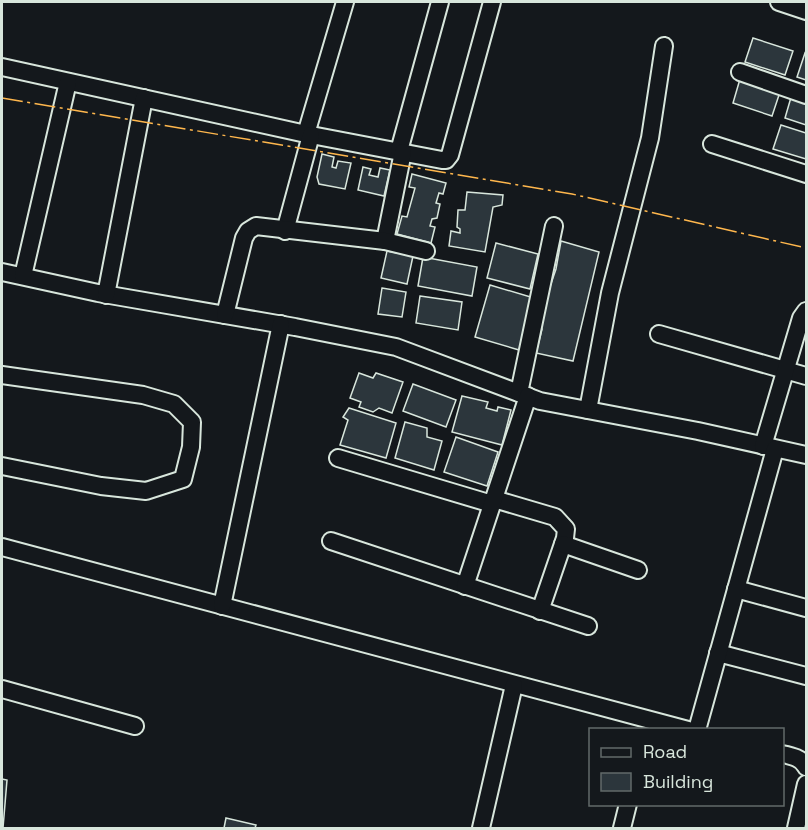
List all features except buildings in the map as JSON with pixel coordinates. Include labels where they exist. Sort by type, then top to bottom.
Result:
[{"type":"street","points":[[285,231],[345,2]]},
{"type":"street","points":[[385,242],[401,151],[440,2]]},
{"type":"street","points":[[2,67],[309,135],[446,160],[450,155],[492,2]]},
{"type":"street","points":[[779,2],[807,11]]},
{"type":"street","points":[[588,410],[610,293],[650,138],[664,46]]},
{"type":"street","points":[[740,72],[807,95]]},
{"type":"street","points":[[23,276],[68,82]]},
{"type":"street","points":[[106,295],[144,98]]},
{"type":"street","points":[[712,144],[807,174]]},
{"type":"street","points":[[225,315],[244,238],[248,231],[256,226],[385,242],[426,251]]},
{"type":"street","points":[[465,586],[493,501],[523,395],[554,226]]},
{"type":"street","points":[[2,272],[106,295],[281,324],[396,347],[540,401],[698,431],[807,455]]},
{"type":"street","points":[[697,728],[736,589],[785,370],[801,318],[807,311]]},
{"type":"street","points":[[222,606],[281,324]]},
{"type":"street","points":[[659,334],[807,376]]},
{"type":"street","points":[[2,375],[143,395],[174,404],[192,422],[191,447],[183,479],[146,491],[100,486],[2,466]]},
{"type":"street","points":[[338,458],[555,517],[566,528],[563,544],[540,610]]},
{"type":"street","points":[[331,541],[588,626]]},
{"type":"street","points":[[563,544],[638,570]]},
{"type":"street","points":[[2,547],[514,685],[648,724],[680,728]]},
{"type":"street","points":[[736,589],[807,608]]},
{"type":"street","points":[[718,653],[807,676]]},
{"type":"street","points":[[481,828],[514,685]]},
{"type":"street","points":[[2,689],[135,726]]},
{"type":"street","points":[[784,754],[795,757],[807,767]]},
{"type":"street","points":[[796,828],[807,784]]},
{"type":"street","points":[[622,828],[628,806]]},
{"type":"power","points":[[2,98],[572,194],[806,248]]}]
